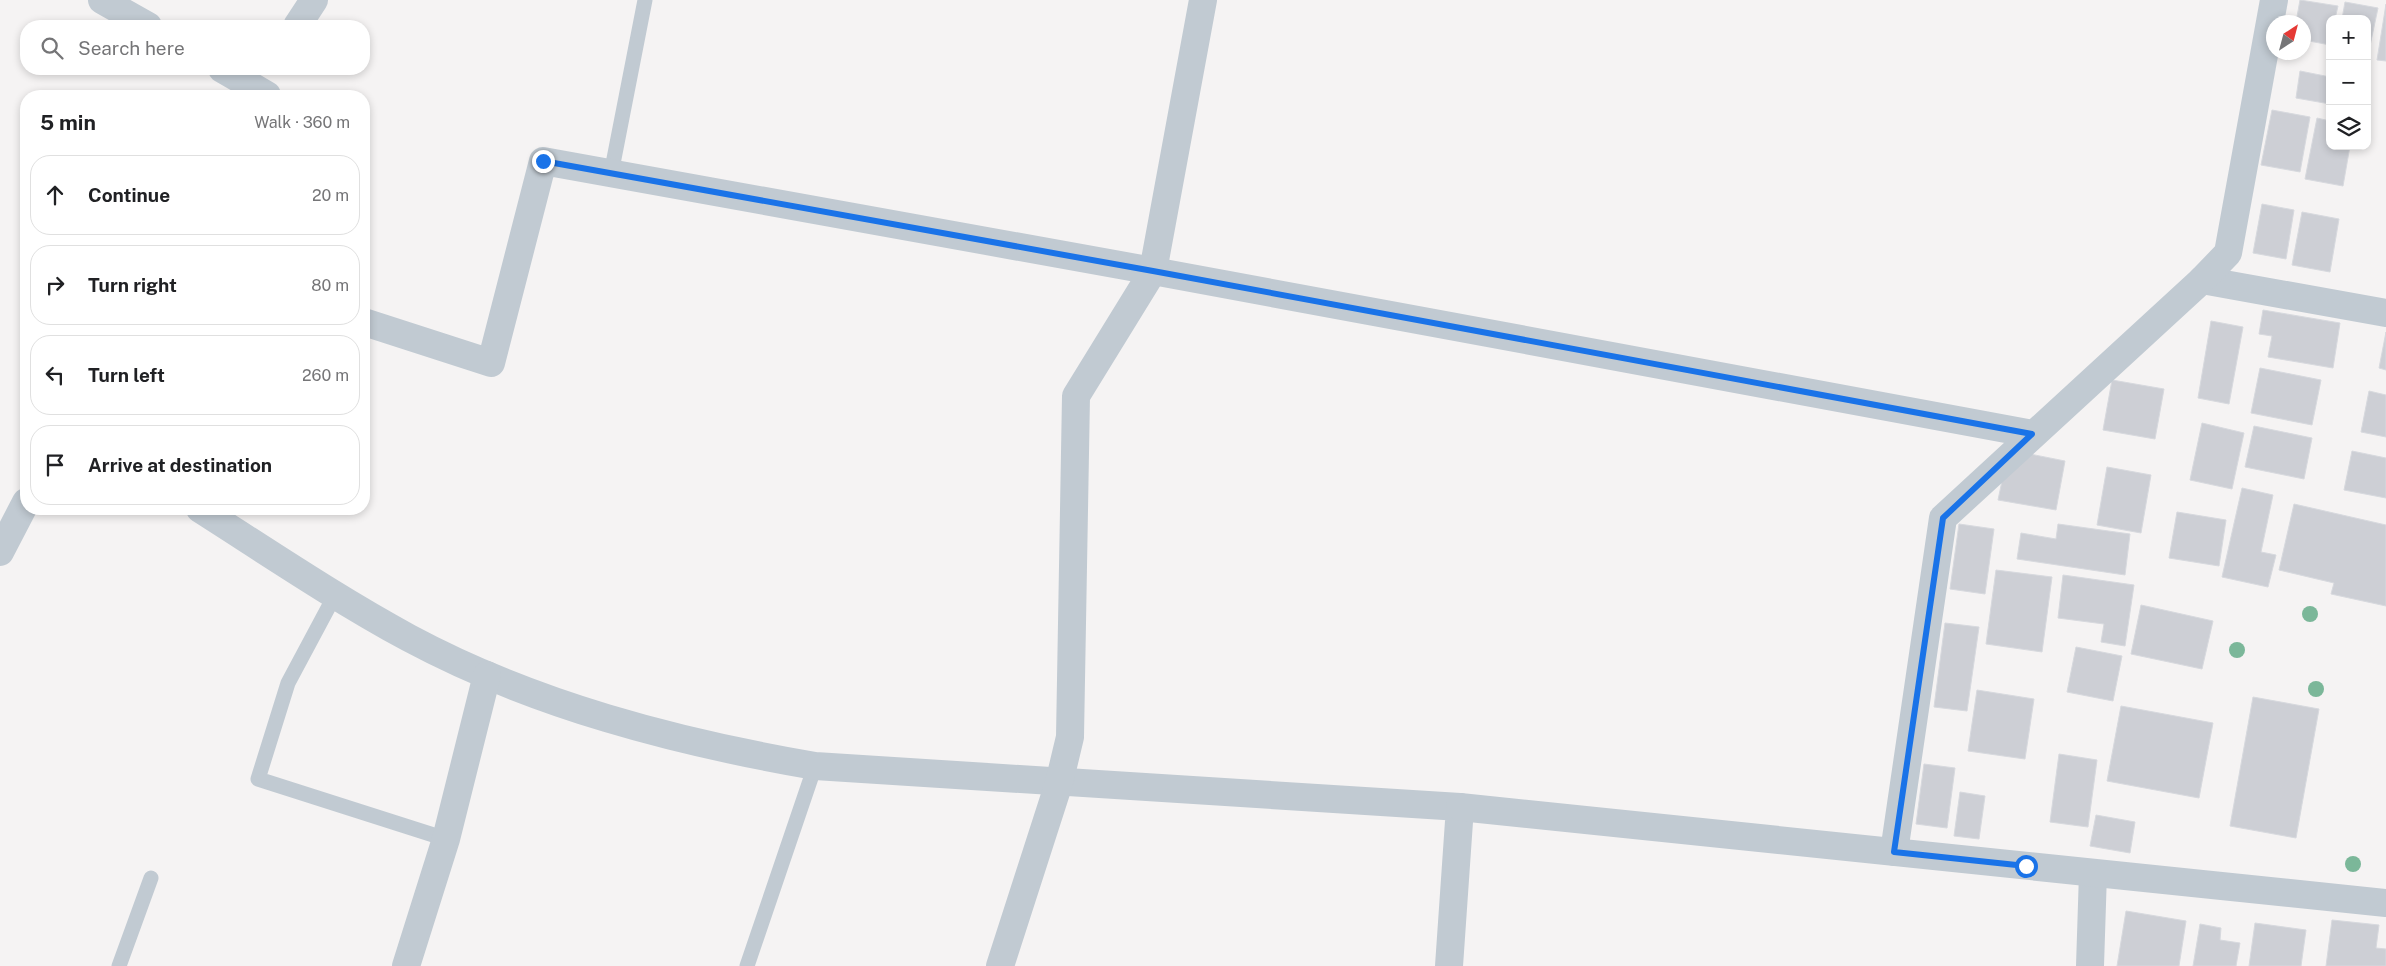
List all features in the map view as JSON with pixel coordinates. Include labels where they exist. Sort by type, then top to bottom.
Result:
[{"type":"street","points":[[102,0],[137,20]]},
{"type":"street","points":[[301,20],[314,0]]},
{"type":"street","points":[[1000,966],[1059,783],[1070,737],[1076,396],[1153,271],[1203,0]]},
{"type":"street","points":[[1894,852],[1943,518],[2032,434],[2202,280],[2228,253],[2274,0]]},
{"type":"street","points":[[237,75],[267,87]]},
{"type":"street","points":[[370,324],[491,363],[543,161],[1153,271],[2032,434]]},
{"type":"street","points":[[2202,280],[2386,313]]},
{"type":"street","points":[[0,552],[20,514]]},
{"type":"street","points":[[210,515],[335,594],[410,638],[488,675],[617,722],[737,753],[815,766],[1460,807],[2386,903]]},
{"type":"street","points":[[406,966],[446,839],[488,675]]},
{"type":"street","points":[[1449,966],[1460,807]]},
{"type":"street","points":[[2090,966],[2092,873]]},
{"type":"lane","points":[[611,174],[645,0]]},
{"type":"lane","points":[[335,594],[288,683],[258,779],[446,839]]},
{"type":"lane","points":[[747,966],[815,766]]},
{"type":"lane","points":[[119,966],[151,878]]},
{"type":"building","points":[[2300,0],[2338,6],[2336,15],[2326,15],[2326,44],[2311,41],[2311,15],[2297,15]]},
{"type":"building","points":[[2345,2],[2378,8],[2371,41],[2371,15],[2343,15]]},
{"type":"building","points":[[2386,4],[2386,61],[2377,60]]},
{"type":"building","points":[[2300,71],[2326,76],[2326,103],[2296,98]]},
{"type":"building","points":[[2272,110],[2310,117],[2300,172],[2261,165]]},
{"type":"building","points":[[2317,118],[2326,120],[2326,150],[2349,150],[2343,186],[2305,179]]},
{"type":"building","points":[[2262,204],[2294,210],[2286,259],[2253,253]]},
{"type":"building","points":[[2302,212],[2339,219],[2330,272],[2292,265]]},
{"type":"building","points":[[2263,310],[2340,323],[2333,368],[2268,357],[2272,336],[2259,334]]},
{"type":"building","points":[[2211,321],[2243,327],[2229,404],[2198,398]]},
{"type":"building","points":[[2386,332],[2386,370],[2379,368]]},
{"type":"building","points":[[2260,368],[2321,380],[2312,425],[2251,413]]},
{"type":"building","points":[[2112,380],[2164,389],[2155,439],[2103,430]]},
{"type":"building","points":[[2369,391],[2386,395],[2386,437],[2361,432]]},
{"type":"building","points":[[2202,423],[2244,433],[2232,489],[2190,480]]},
{"type":"building","points":[[2254,426],[2312,438],[2304,479],[2245,467]]},
{"type":"building","points":[[2352,451],[2386,458],[2386,498],[2344,490]]},
{"type":"building","points":[[2030,454],[2065,461],[2056,510],[1998,500],[2002,481]]},
{"type":"building","points":[[2107,467],[2151,475],[2141,533],[2097,525]]},
{"type":"building","points":[[2242,488],[2273,495],[2261,552],[2276,555],[2268,587],[2222,577]]},
{"type":"building","points":[[2294,504],[2386,525],[2386,606],[2331,594],[2334,583],[2279,570]]},
{"type":"building","points":[[2177,512],[2226,520],[2219,566],[2169,558]]},
{"type":"building","points":[[1959,524],[1994,529],[1985,594],[1950,589]]},
{"type":"building","points":[[2058,524],[2130,534],[2125,575],[2017,559],[2021,533],[2056,539]]},
{"type":"building","points":[[1996,570],[2052,577],[2042,652],[1986,644]]},
{"type":"building","points":[[2063,575],[2134,585],[2125,646],[2101,642],[2104,624],[2058,618]]},
{"type":"building","points":[[2141,605],[2213,621],[2202,669],[2131,654]]},
{"type":"building","points":[[1945,623],[1979,627],[1967,711],[1934,707]]},
{"type":"building","points":[[2076,647],[2122,656],[2113,701],[2067,692]]},
{"type":"building","points":[[1977,690],[2034,699],[2025,759],[1968,751]]},
{"type":"building","points":[[2253,697],[2319,709],[2296,838],[2230,826]]},
{"type":"building","points":[[2121,706],[2213,723],[2199,798],[2107,781]]},
{"type":"building","points":[[2059,754],[2097,760],[2088,827],[2050,822]]},
{"type":"building","points":[[1924,764],[1955,768],[1947,828],[1916,824]]},
{"type":"building","points":[[1960,792],[1985,796],[1979,839],[1954,836]]},
{"type":"building","points":[[2096,815],[2135,822],[2130,853],[2090,846]]},
{"type":"building","points":[[2126,911],[2186,921],[2179,966],[2117,966]]},
{"type":"building","points":[[2332,920],[2379,925],[2376,948],[2386,949],[2386,966],[2326,966]]},
{"type":"building","points":[[2255,923],[2306,930],[2301,966],[2249,966]]},
{"type":"building","points":[[2200,924],[2221,928],[2220,940],[2240,943],[2236,966],[2193,966]]},
{"type":"route","points":[[543,161],[1153,271],[2032,434],[1943,518],[1894,852],[2026,866]]}]
